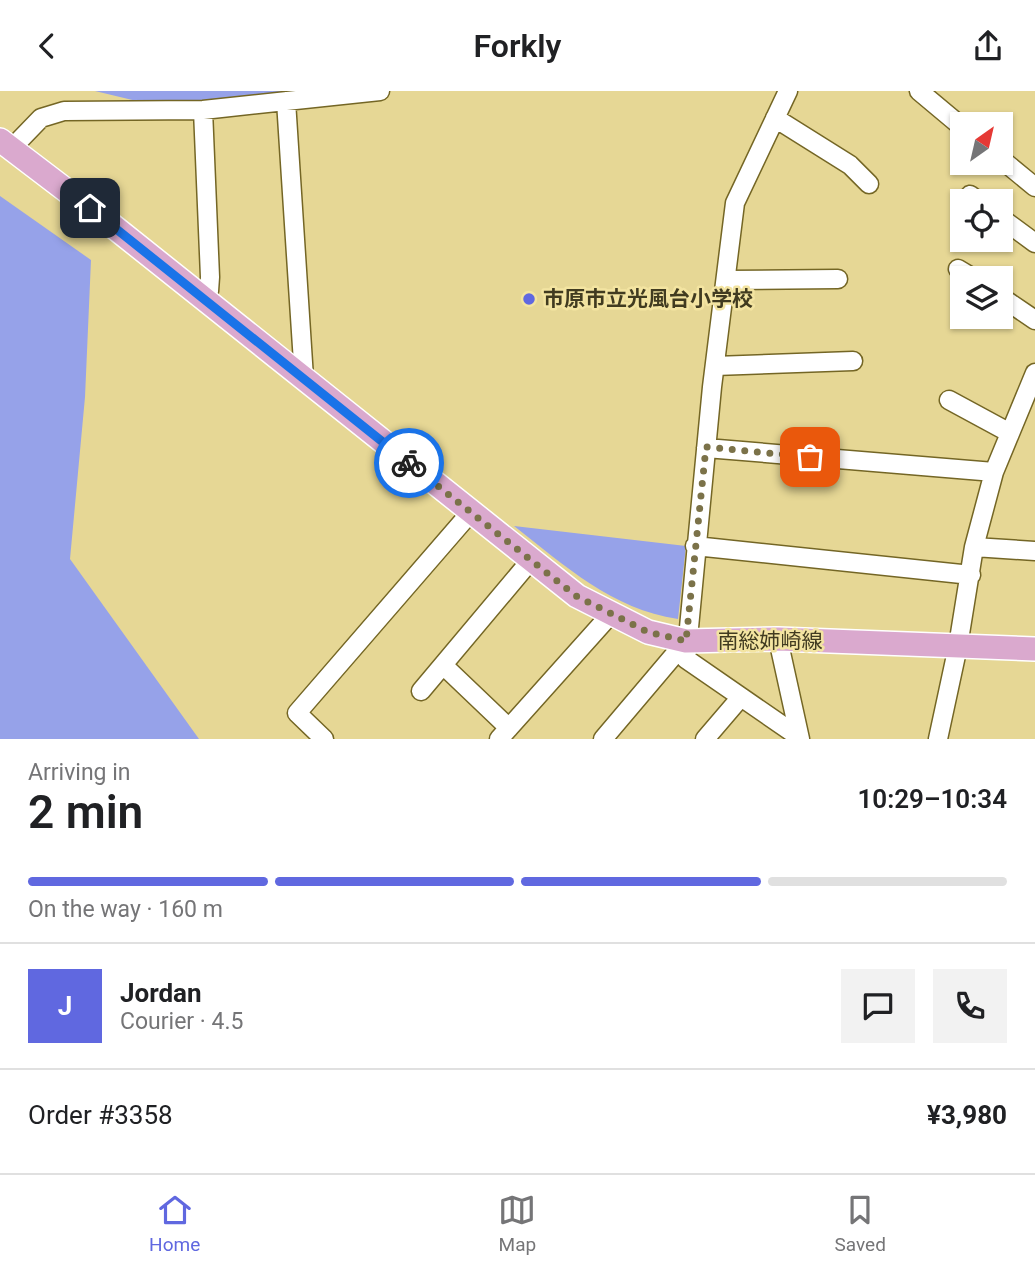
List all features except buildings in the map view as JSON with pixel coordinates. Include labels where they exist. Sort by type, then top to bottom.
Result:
[{"type":"main road","name":"南総姉崎線","points":[[6,144],[576,596],[610,615],[648,632],[686,641],[778,639],[1035,649]]},
{"type":"street","points":[[6,144],[41,118],[64,111],[203,110],[380,91]]},
{"type":"street","points":[[788,91],[735,204],[695,546],[686,659],[800,738]]},
{"type":"street","points":[[919,91],[950,117]]},
{"type":"street","points":[[286,101],[304,378]]},
{"type":"street","points":[[203,110],[210,277],[209,291],[203,299]]},
{"type":"street","points":[[775,118],[850,165],[869,184]]},
{"type":"street","points":[[1013,169],[1035,187]]},
{"type":"street","points":[[1013,227],[1035,243]]},
{"type":"street","points":[[727,280],[838,279]]},
{"type":"street","points":[[1013,305],[1035,320]]},
{"type":"street","points":[[715,366],[853,361]]},
{"type":"street","points":[[938,739],[975,547],[994,472],[1035,373]]},
{"type":"street","points":[[949,400],[1010,433]]},
{"type":"street","points":[[706,447],[994,472]]},
{"type":"street","points":[[324,739],[297,713],[471,512]]},
{"type":"street","points":[[695,546],[971,575]]},
{"type":"street","points":[[975,547],[1035,551]]},
{"type":"street","points":[[421,691],[531,560]]},
{"type":"street","points":[[443,665],[504,734],[610,615]]},
{"type":"street","points":[[778,639],[800,738]]},
{"type":"street","points":[[603,739],[686,641]]},
{"type":"street","points":[[705,739],[741,697]]},
{"type":"shaded area","points":[[95,91],[341,91],[174,110]]},
{"type":"shaded area","points":[[0,196],[91,260],[85,397],[70,559],[199,739],[0,739]]},
{"type":"shaded area","points":[[514,526],[686,546],[678,619],[654,614],[611,596],[590,584]]},
{"type":"way so far","points":[[409,463],[576,596],[648,632],[686,641],[706,447],[810,457]]},
{"type":"place","name":"市原市立光風台小学校","points":[[529,299]]},
{"type":"route","points":[[90,208],[409,463]]}]
